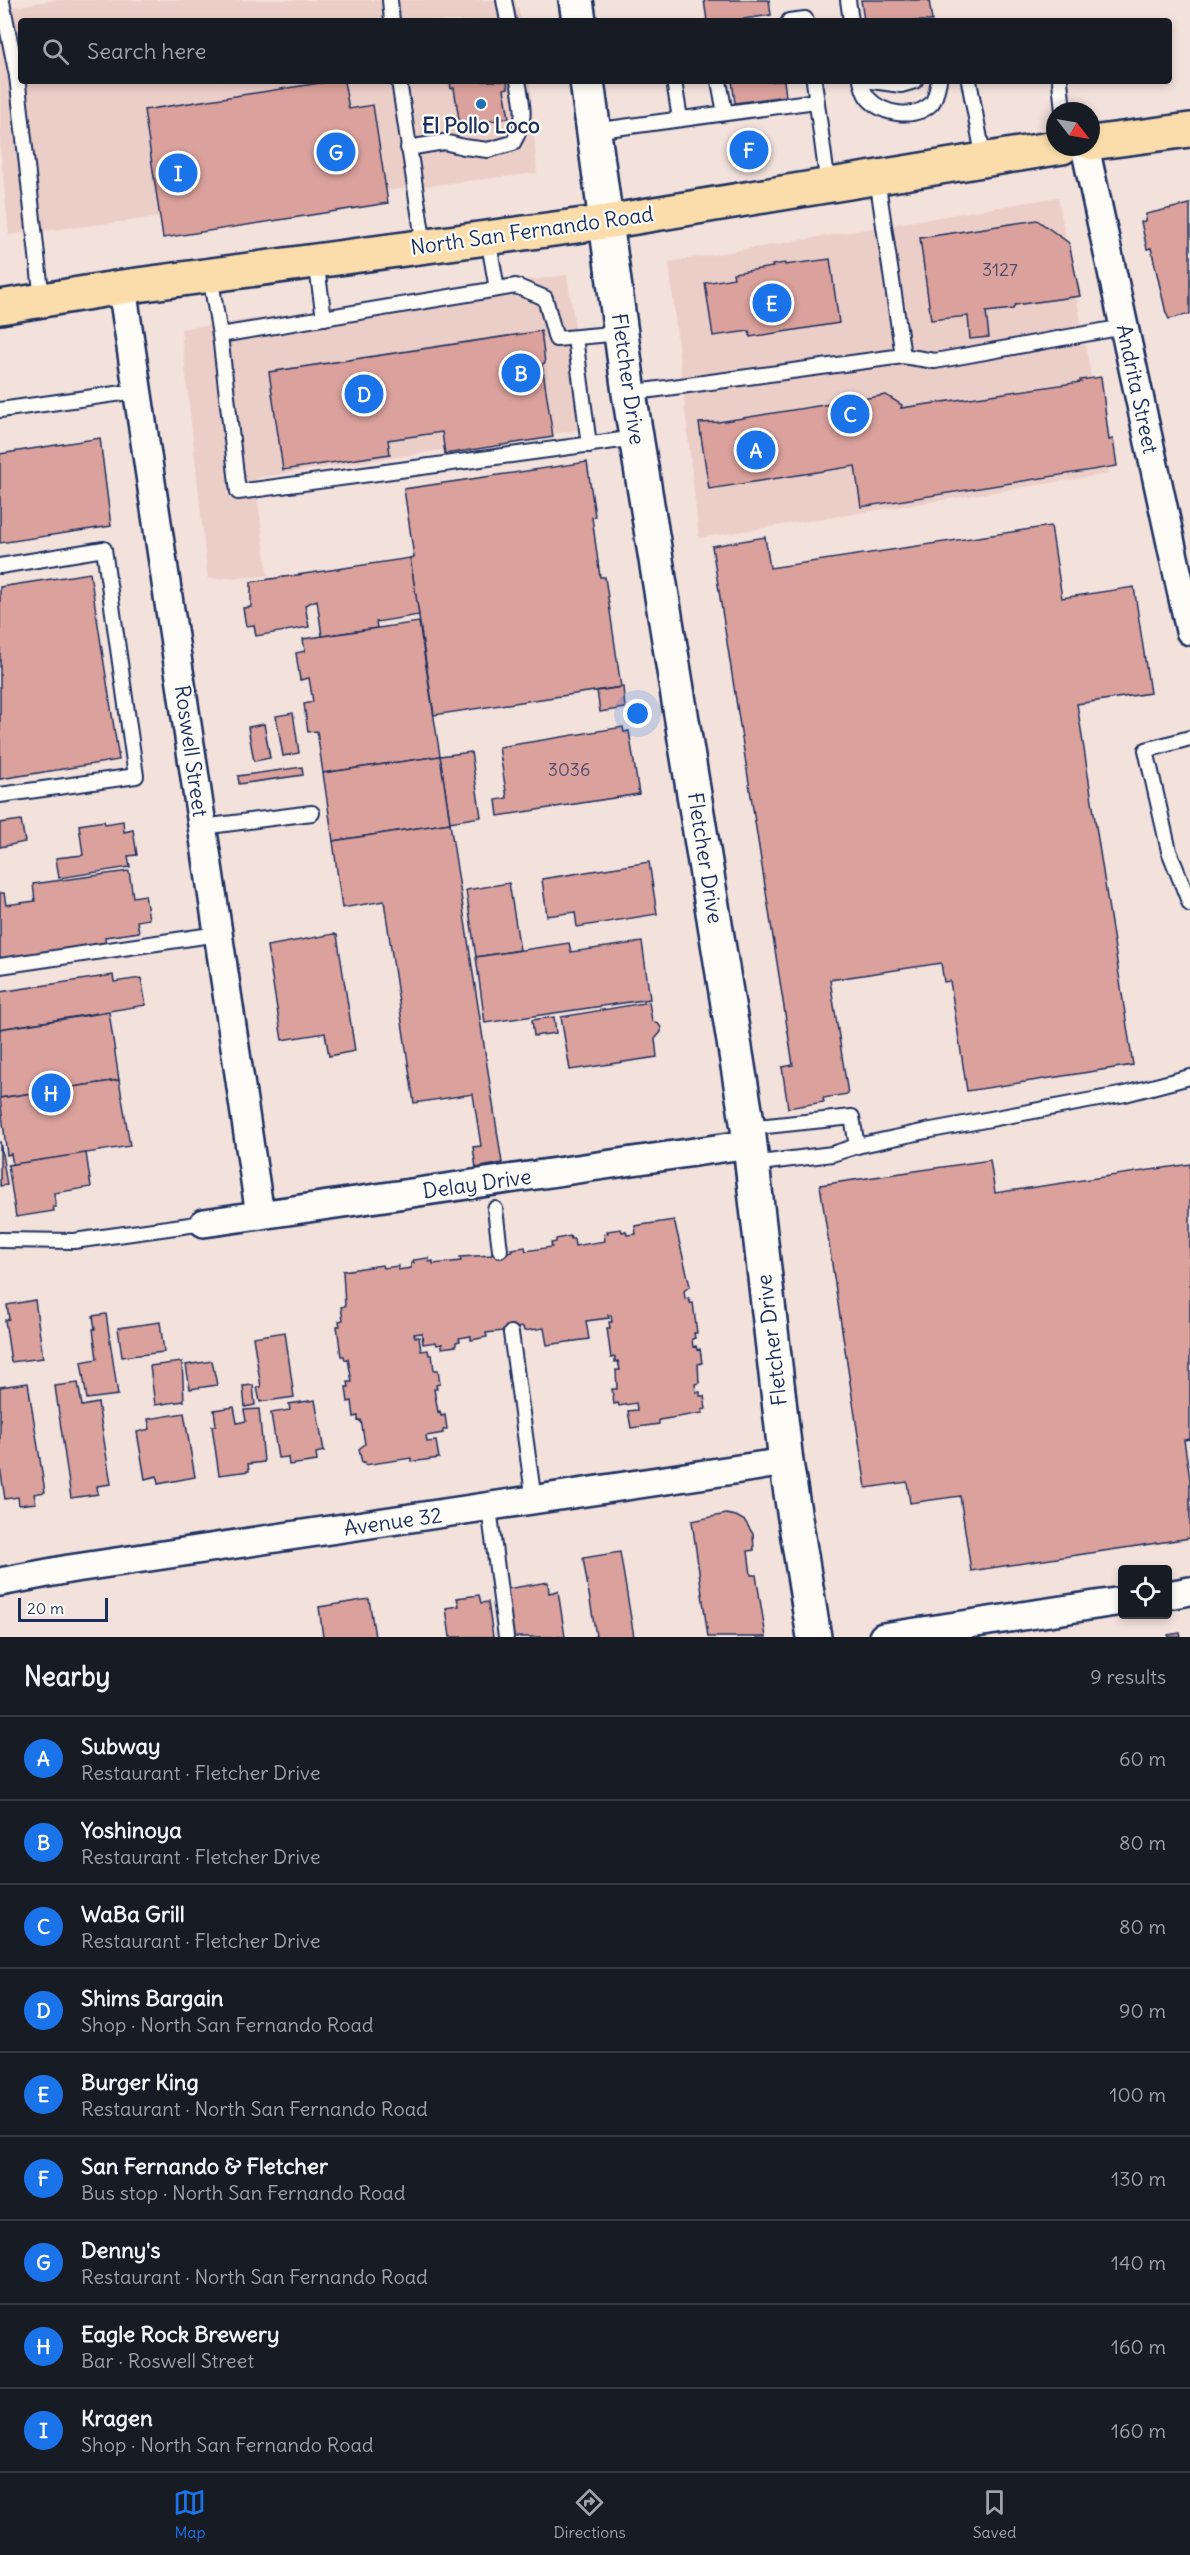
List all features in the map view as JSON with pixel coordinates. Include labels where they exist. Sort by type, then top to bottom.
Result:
[{"type":"main road","points":[[576,0],[579,18]]},
{"type":"main road","name":"Fletcher Drive","points":[[587,84],[629,393],[750,1146],[786,1462],[814,1637]]},
{"type":"main road","points":[[1100,142],[1190,130]]},
{"type":"main road","name":"North San Fernando Road","points":[[0,307],[122,287],[606,222],[1046,150]]},
{"type":"street","name":"Andrita Street","points":[[1086,156],[1190,632]]},
{"type":"street","name":"Roswell Street","points":[[122,287],[260,1215]]},
{"type":"street","name":"Delay Drive","points":[[204,1223],[750,1146]]},
{"type":"street","name":"Avenue 32","points":[[0,1582],[69,1569],[786,1462]]},
{"type":"street","points":[[1172,1594],[1190,1591]]},
{"type":"street","points":[[883,1637],[1118,1602]]},
{"type":"lane","points":[[390,0],[393,18]]},
{"type":"lane","points":[[504,0],[507,18]]},
{"type":"lane","points":[[848,0],[851,18]]},
{"type":"lane","points":[[4,1],[18,71]]},
{"type":"lane","points":[[20,84],[42,300]]},
{"type":"lane","points":[[399,84],[424,246]]},
{"type":"lane","points":[[408,148],[444,141],[464,147],[488,150],[513,143],[521,129],[524,114],[519,84]]},
{"type":"lane","points":[[674,84],[680,119]]},
{"type":"lane","points":[[720,84],[725,113]]},
{"type":"lane","points":[[814,84],[828,186]]},
{"type":"lane","points":[[862,84],[866,97],[879,108],[896,114],[921,111],[934,101],[938,84]]},
{"type":"lane","points":[[970,84],[984,160]]},
{"type":"lane","points":[[1060,84],[1062,102]]},
{"type":"lane","points":[[593,131],[816,100]]},
{"type":"lane","points":[[877,178],[903,356]]},
{"type":"lane","points":[[488,238],[497,289]]},
{"type":"lane","points":[[316,261],[324,318]]},
{"type":"lane","points":[[210,275],[220,335],[238,492],[636,438]]},
{"type":"lane","points":[[220,335],[516,286],[545,298],[556,339],[621,333]]},
{"type":"lane","points":[[629,393],[903,356],[935,361],[1124,327]]},
{"type":"lane","points":[[575,338],[589,445]]},
{"type":"lane","points":[[0,410],[137,391]]},
{"type":"lane","points":[[0,566],[104,549],[136,776],[0,795]]},
{"type":"lane","points":[[1190,738],[1146,750],[1169,851],[1190,904]]},
{"type":"lane","points":[[202,827],[312,813]]},
{"type":"lane","points":[[0,966],[218,934]]},
{"type":"lane","points":[[750,1146],[832,1154],[857,1146],[926,1131],[1125,1094],[1190,1077]]},
{"type":"lane","points":[[750,1146],[852,1117],[857,1146]]},
{"type":"lane","points":[[495,1209],[500,1250]]},
{"type":"lane","points":[[0,1240],[74,1241],[204,1223]]},
{"type":"lane","points":[[511,1333],[534,1501]]},
{"type":"lane","points":[[489,1508],[506,1637]]},
{"type":"shaded area","points":[[56,0],[515,0],[521,18],[18,18],[18,84],[530,84],[537,173],[9,235],[0,147],[0,9]]},
{"type":"shaded area","points":[[1058,197],[1109,474],[699,538],[669,262]]},
{"type":"shaded area","points":[[567,275],[591,428],[255,478],[268,576],[208,579],[181,329]]},
{"type":"building","points":[[704,0],[769,0],[771,15],[750,18],[707,18]]},
{"type":"building","points":[[861,0],[929,0],[932,18],[864,18]]},
{"type":"building","points":[[313,84],[345,84],[349,109],[373,105],[388,203],[163,238],[144,110]]},
{"type":"building","name":"El Pollo Loco","points":[[450,84],[507,84],[508,88],[504,89],[509,118],[460,126],[454,88],[451,89]]},
{"type":"building","points":[[732,84],[784,84],[786,96],[735,103]]},
{"type":"building","points":[[1190,204],[1190,314],[1169,319],[1151,248],[1147,249],[1141,222],[1145,221],[1146,214]]},
{"type":"building","points":[[1037,220],[1069,243],[1080,296],[1015,305],[1013,309],[986,312],[989,337],[970,339],[968,316],[931,320],[920,238]]},
{"type":"building","points":[[830,259],[839,323],[750,337],[749,331],[713,336],[705,283],[734,278],[733,273],[773,267],[772,265]]},
{"type":"building","points":[[541,331],[545,363],[542,364],[553,437],[445,454],[442,432],[388,440],[390,454],[283,470],[269,372]]},
{"type":"building","points":[[1101,377],[1109,440],[1113,439],[1117,466],[861,507],[855,466],[709,489],[699,423],[718,422],[886,395],[902,405],[901,408],[1081,382],[1080,380]]},
{"type":"building","points":[[100,438],[111,526],[0,543],[0,454]]},
{"type":"building","points":[[587,462],[595,516],[592,517],[600,577],[605,577],[621,687],[434,715],[410,558],[414,557],[404,489]]},
{"type":"building","points":[[1051,526],[1062,598],[1134,587],[1150,693],[1077,704],[1133,1065],[967,1091],[950,981],[944,982],[941,963],[830,980],[848,1094],[823,1098],[824,1102],[788,1108],[782,1067],[793,1065],[712,546],[765,537],[770,568]]},
{"type":"building","points":[[410,558],[419,615],[376,622],[377,628],[322,636],[317,600],[305,605],[309,627],[256,636],[254,625],[246,626],[243,608],[251,607],[251,582]]},
{"type":"building","points":[[90,573],[119,760],[0,779],[0,587]]},
{"type":"building","points":[[419,622],[440,756],[323,773],[317,731],[308,732],[304,704],[313,702],[309,678],[300,680],[296,653],[305,651],[303,639]]},
{"type":"building","points":[[623,687],[625,708],[600,712],[597,691]]},
{"type":"building","points":[[293,713],[299,753],[283,756],[276,716]]},
{"type":"building","points":[[264,724],[270,758],[254,761],[248,727]]},
{"type":"building","points":[[623,727],[624,732],[629,731],[639,794],[498,816],[496,800],[507,798],[499,747]]},
{"type":"building","points":[[471,752],[481,817],[450,822],[440,756]]},
{"type":"building","points":[[440,756],[450,823],[333,841],[323,773]]},
{"type":"building","points":[[302,767],[303,775],[239,784],[238,776]]},
{"type":"building","points":[[21,820],[25,842],[0,847],[0,823]]},
{"type":"building","points":[[104,821],[105,824],[123,821],[124,832],[133,830],[137,855],[128,856],[130,867],[59,878],[56,858],[83,855],[79,825]]},
{"type":"building","points":[[450,823],[502,1163],[476,1168],[473,1147],[481,1146],[473,1094],[414,1103],[384,901],[342,908],[333,841]]},
{"type":"building","points":[[649,862],[657,914],[577,927],[575,912],[547,916],[542,879]]},
{"type":"building","points":[[129,871],[133,897],[145,895],[149,919],[137,921],[139,932],[105,937],[106,946],[0,960],[0,893],[4,893],[6,905],[35,901],[33,884]]},
{"type":"building","points":[[509,883],[520,950],[476,957],[466,890]]},
{"type":"building","points":[[337,935],[355,1051],[329,1056],[325,1033],[282,1040],[267,946]]},
{"type":"building","points":[[642,942],[650,999],[485,1023],[476,957],[569,943],[571,952]]},
{"type":"building","points":[[113,975],[114,982],[141,978],[146,1005],[0,1029],[0,992]]},
{"type":"building","points":[[649,1002],[652,1021],[658,1023],[661,1028],[661,1032],[655,1039],[657,1057],[570,1070],[561,1017]]},
{"type":"building","points":[[109,1012],[119,1080],[0,1098],[0,1029]]},
{"type":"building","points":[[554,1017],[556,1033],[534,1036],[532,1020]]},
{"type":"building","points":[[119,1080],[130,1146],[13,1165],[11,1154],[7,1155],[0,1098]]},
{"type":"building","points":[[0,1141],[7,1185],[0,1186]]},
{"type":"building","points":[[86,1153],[91,1187],[54,1193],[56,1207],[53,1207],[54,1211],[16,1217],[8,1165]]},
{"type":"building","points":[[990,1160],[995,1193],[1190,1164],[1190,1439],[1184,1440],[1190,1479],[1190,1538],[971,1571],[960,1496],[910,1503],[907,1482],[866,1488],[820,1185]]},
{"type":"building","points":[[674,1220],[690,1286],[684,1291],[685,1299],[689,1298],[690,1303],[693,1303],[697,1333],[694,1333],[695,1338],[692,1339],[693,1347],[700,1349],[702,1363],[698,1364],[699,1383],[695,1384],[696,1392],[704,1396],[706,1409],[702,1410],[703,1413],[659,1420],[659,1424],[631,1428],[628,1411],[637,1410],[636,1403],[619,1406],[618,1403],[614,1404],[612,1389],[617,1389],[616,1370],[620,1370],[615,1357],[611,1358],[607,1328],[610,1328],[609,1322],[612,1322],[611,1315],[608,1315],[609,1318],[586,1321],[589,1339],[547,1345],[544,1328],[524,1331],[523,1327],[517,1328],[517,1333],[504,1334],[503,1331],[486,1333],[487,1337],[471,1340],[471,1336],[459,1338],[460,1341],[456,1342],[456,1346],[442,1348],[442,1344],[437,1345],[436,1342],[423,1344],[422,1333],[414,1334],[415,1337],[419,1337],[421,1351],[428,1350],[429,1355],[432,1355],[434,1370],[438,1370],[440,1384],[436,1385],[437,1389],[434,1389],[438,1412],[440,1411],[441,1416],[445,1415],[447,1429],[443,1430],[443,1433],[426,1436],[427,1442],[436,1441],[439,1458],[411,1462],[411,1458],[365,1465],[365,1462],[362,1463],[359,1449],[365,1444],[361,1420],[358,1421],[358,1416],[354,1417],[352,1401],[348,1402],[346,1387],[349,1387],[348,1382],[352,1382],[348,1359],[345,1360],[344,1356],[341,1356],[337,1326],[340,1326],[339,1321],[343,1320],[341,1307],[345,1306],[343,1271],[382,1265],[383,1268],[398,1266],[398,1270],[411,1268],[413,1260],[428,1258],[429,1262],[433,1261],[433,1264],[461,1261],[460,1257],[492,1255],[492,1252],[506,1249],[507,1252],[512,1251],[511,1249],[525,1247],[526,1251],[552,1247],[551,1243],[556,1242],[556,1239],[570,1236],[574,1239],[575,1246],[605,1241],[604,1234],[608,1233],[607,1231],[621,1229],[622,1232],[626,1231],[627,1235],[636,1234],[635,1226]]},
{"type":"building","points":[[35,1300],[43,1358],[11,1362],[5,1320],[9,1319],[7,1305]]},
{"type":"building","points":[[106,1314],[118,1395],[87,1399],[81,1362],[97,1359],[93,1316]]},
{"type":"building","points":[[160,1322],[164,1352],[122,1357],[118,1328]]},
{"type":"building","points":[[285,1332],[294,1397],[260,1402],[257,1387],[261,1387],[253,1337]]},
{"type":"building","points":[[212,1361],[217,1385],[190,1389],[186,1365]]},
{"type":"building","points":[[182,1362],[184,1401],[155,1405],[150,1366]]},
{"type":"building","points":[[28,1383],[45,1492],[34,1494],[36,1503],[19,1505],[18,1497],[5,1499],[0,1467],[0,1387]]},
{"type":"building","points":[[78,1383],[82,1406],[98,1403],[111,1484],[97,1486],[98,1494],[71,1498],[55,1386]]},
{"type":"building","points":[[253,1385],[255,1405],[245,1407],[243,1386]]},
{"type":"building","points":[[315,1400],[324,1451],[316,1453],[317,1461],[289,1465],[288,1457],[278,1458],[271,1413],[290,1410],[289,1404]]},
{"type":"building","points":[[234,1407],[237,1423],[246,1421],[244,1410],[259,1409],[264,1462],[248,1464],[249,1471],[219,1475],[212,1426],[216,1425],[214,1410]]},
{"type":"building","points":[[184,1413],[195,1477],[158,1484],[157,1476],[145,1479],[137,1432],[150,1429],[148,1419]]},
{"type":"building","points":[[726,1514],[745,1521],[753,1534],[754,1550],[748,1551],[751,1575],[756,1575],[766,1637],[708,1637],[692,1521]]},
{"type":"building","points":[[620,1552],[634,1637],[593,1637],[596,1636],[583,1558]]},
{"type":"building","points":[[548,1582],[549,1593],[558,1591],[565,1637],[514,1637],[506,1589]]},
{"type":"building","points":[[479,1595],[481,1603],[488,1602],[493,1637],[450,1637],[446,1608],[459,1606],[457,1598]]},
{"type":"building","points":[[369,1599],[375,1637],[323,1637],[319,1607]]},
{"type":"building","points":[[1180,1633],[1181,1637],[1168,1637],[1168,1635]]},
{"type":"place","name":"El Pollo Loco","points":[[481,104]]},
{"type":"place","name":"San Fernando & Fletcher","points":[[749,150]]},
{"type":"place","name":"Denny's","points":[[336,152]]},
{"type":"place","name":"Kragen","points":[[178,173]]},
{"type":"place","name":"Burger King","points":[[772,303]]},
{"type":"place","name":"Yoshinoya","points":[[521,373]]},
{"type":"place","name":"Shims Bargain","points":[[364,394]]},
{"type":"place","name":"WaBa Grill","points":[[850,414]]},
{"type":"place","name":"Subway","points":[[756,450]]},
{"type":"place","name":"Eagle Rock Brewery","points":[[51,1093]]}]
